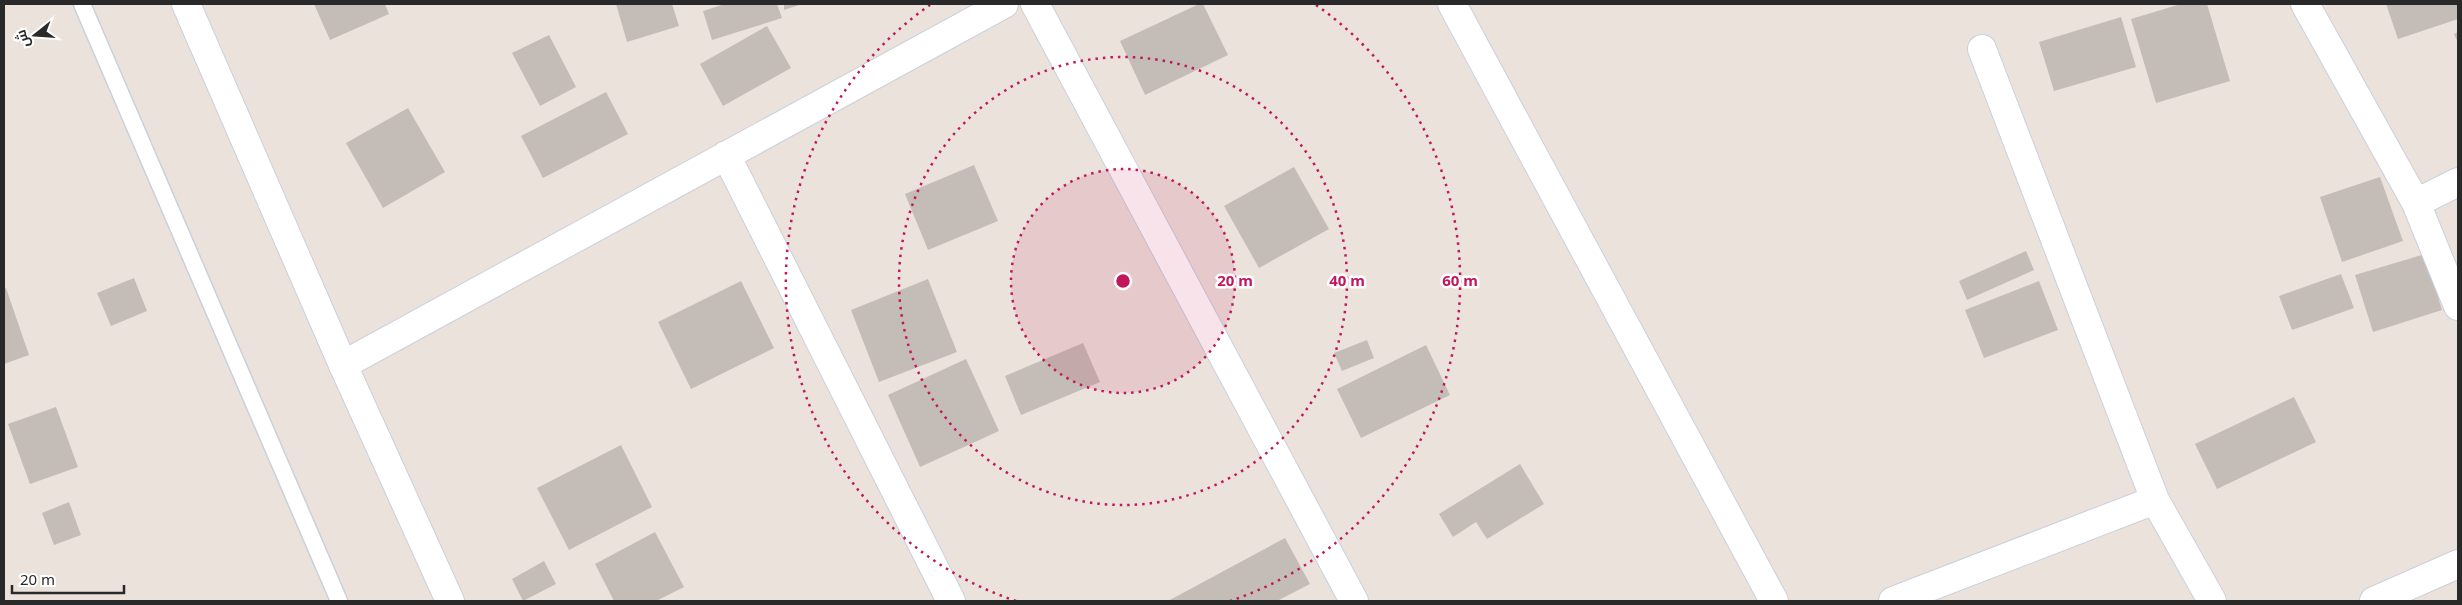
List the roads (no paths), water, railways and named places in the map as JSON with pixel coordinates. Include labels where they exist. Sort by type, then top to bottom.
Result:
[{"type":"street","points":[[186,4],[343,365],[450,601]]},
{"type":"street","points":[[343,365],[1004,4]]},
{"type":"street","points":[[1035,4],[1354,601]]},
{"type":"street","points":[[1452,4],[1774,601]]},
{"type":"street","points":[[2305,4],[2416,203],[2458,306]]},
{"type":"street","points":[[1982,49],[2155,500],[2212,601]]},
{"type":"street","points":[[726,155],[951,601]]},
{"type":"street","points":[[2416,203],[2458,182]]},
{"type":"street","points":[[1893,601],[2155,500]]},
{"type":"street","points":[[2374,601],[2458,564]]},
{"type":"lane","points":[[82,4],[339,601]]}]
